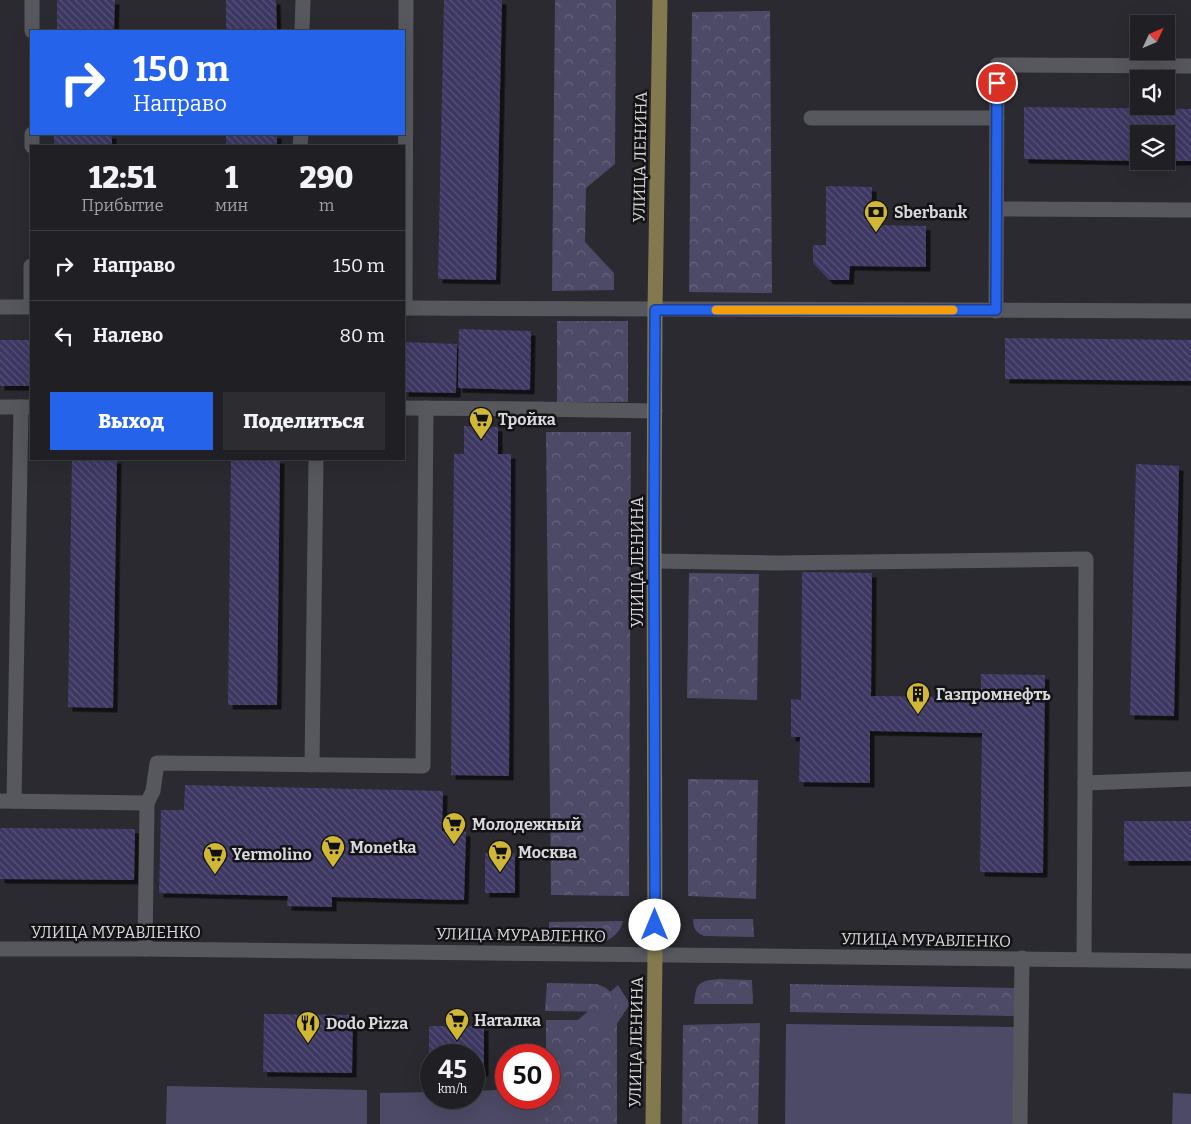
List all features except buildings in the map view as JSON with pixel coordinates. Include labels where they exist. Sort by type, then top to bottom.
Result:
[{"type":"main road","name":"УЛИЦА ЛЕНИНА","points":[[653,1124],[655,954],[655,310],[660,0]]},
{"type":"street","points":[[32,0],[32,30]]},
{"type":"street","points":[[302,30],[303,0]]},
{"type":"street","points":[[405,154],[406,0]]},
{"type":"street","points":[[996,310],[997,65],[1191,66]]},
{"type":"street","points":[[811,118],[997,118]]},
{"type":"street","points":[[996,210],[1191,210]]},
{"type":"street","points":[[0,307],[30,307]]},
{"type":"street","points":[[405,308],[1191,312]]},
{"type":"street","points":[[0,407],[26,407],[7,801],[147,803]]},
{"type":"street","points":[[405,408],[655,411]]},
{"type":"street","points":[[145,949],[147,803],[153,791],[156,763],[423,766],[426,408]]},
{"type":"street","points":[[312,765],[316,460]]},
{"type":"street","points":[[655,561],[778,562],[1086,559],[1084,959]]},
{"type":"street","points":[[1085,783],[1191,780]]},
{"type":"street","name":"УЛИЦА МУРАВЛЕНКО","points":[[0,949],[655,954],[1191,961]]},
{"type":"street","points":[[1020,1124],[1022,958]]},
{"type":"green space","points":[[555,0],[616,0],[615,164],[586,188],[585,242],[614,273],[614,290],[552,291]]},
{"type":"green space","points":[[770,11],[772,293],[689,292],[692,12]]},
{"type":"green space","points":[[557,321],[628,321],[628,402],[557,402]]},
{"type":"green space","points":[[546,432],[631,432],[629,896],[551,895]]},
{"type":"green space","points":[[689,573],[759,574],[757,700],[687,698]]},
{"type":"green space","points":[[688,779],[758,780],[756,899],[688,896]]},
{"type":"green space","points":[[693,919],[753,919],[754,937],[704,936],[696,930]]},
{"type":"green space","points":[[623,921],[615,935],[601,943],[549,944],[549,922]]},
{"type":"green space","points":[[719,979],[752,980],[753,1004],[694,1004],[699,984]]},
{"type":"green space","points":[[547,983],[596,984],[606,988],[615,998],[618,1012],[545,1011]]},
{"type":"green space","points":[[790,984],[1017,988],[1016,1016],[790,1012]]},
{"type":"green space","points":[[618,985],[630,1004],[551,1124],[380,1124],[380,1093],[420,1092],[420,1109],[485,1109],[485,1091],[495,1090],[495,1109],[560,1109],[560,1044],[551,1044]]},
{"type":"green space","points":[[546,1020],[617,1020],[617,1124],[545,1124],[546,1109],[560,1109],[560,1044],[546,1044]]},
{"type":"green space","points":[[760,1023],[758,1124],[682,1124],[683,1025]]},
{"type":"green space","points":[[786,1024],[1016,1027],[1015,1124],[785,1124]]},
{"type":"green space","points":[[167,1086],[367,1090],[367,1124],[166,1124]]},
{"type":"green space","points":[[1173,1093],[1191,1094],[1191,1124],[1172,1124]]},
{"type":"slow traffic","points":[[716,310],[953,310]]},
{"type":"place","name":"Sberbank","points":[[876,233]]},
{"type":"place","name":"Тройка","points":[[481,440]]},
{"type":"place","name":"Газпромнефть","points":[[918,715]]},
{"type":"place","name":"Молодежный","points":[[454,845]]},
{"type":"place","name":"Monetka","points":[[333,868]]},
{"type":"place","name":"Москва","points":[[500,873]]},
{"type":"place","name":"Yermolino","points":[[215,875]]},
{"type":"place","name":"Наталка","points":[[457,1041]]},
{"type":"place","name":"Dodo Pizza","points":[[308,1044]]},
{"type":"route","points":[[655,925],[655,310],[996,310],[997,83]]}]
